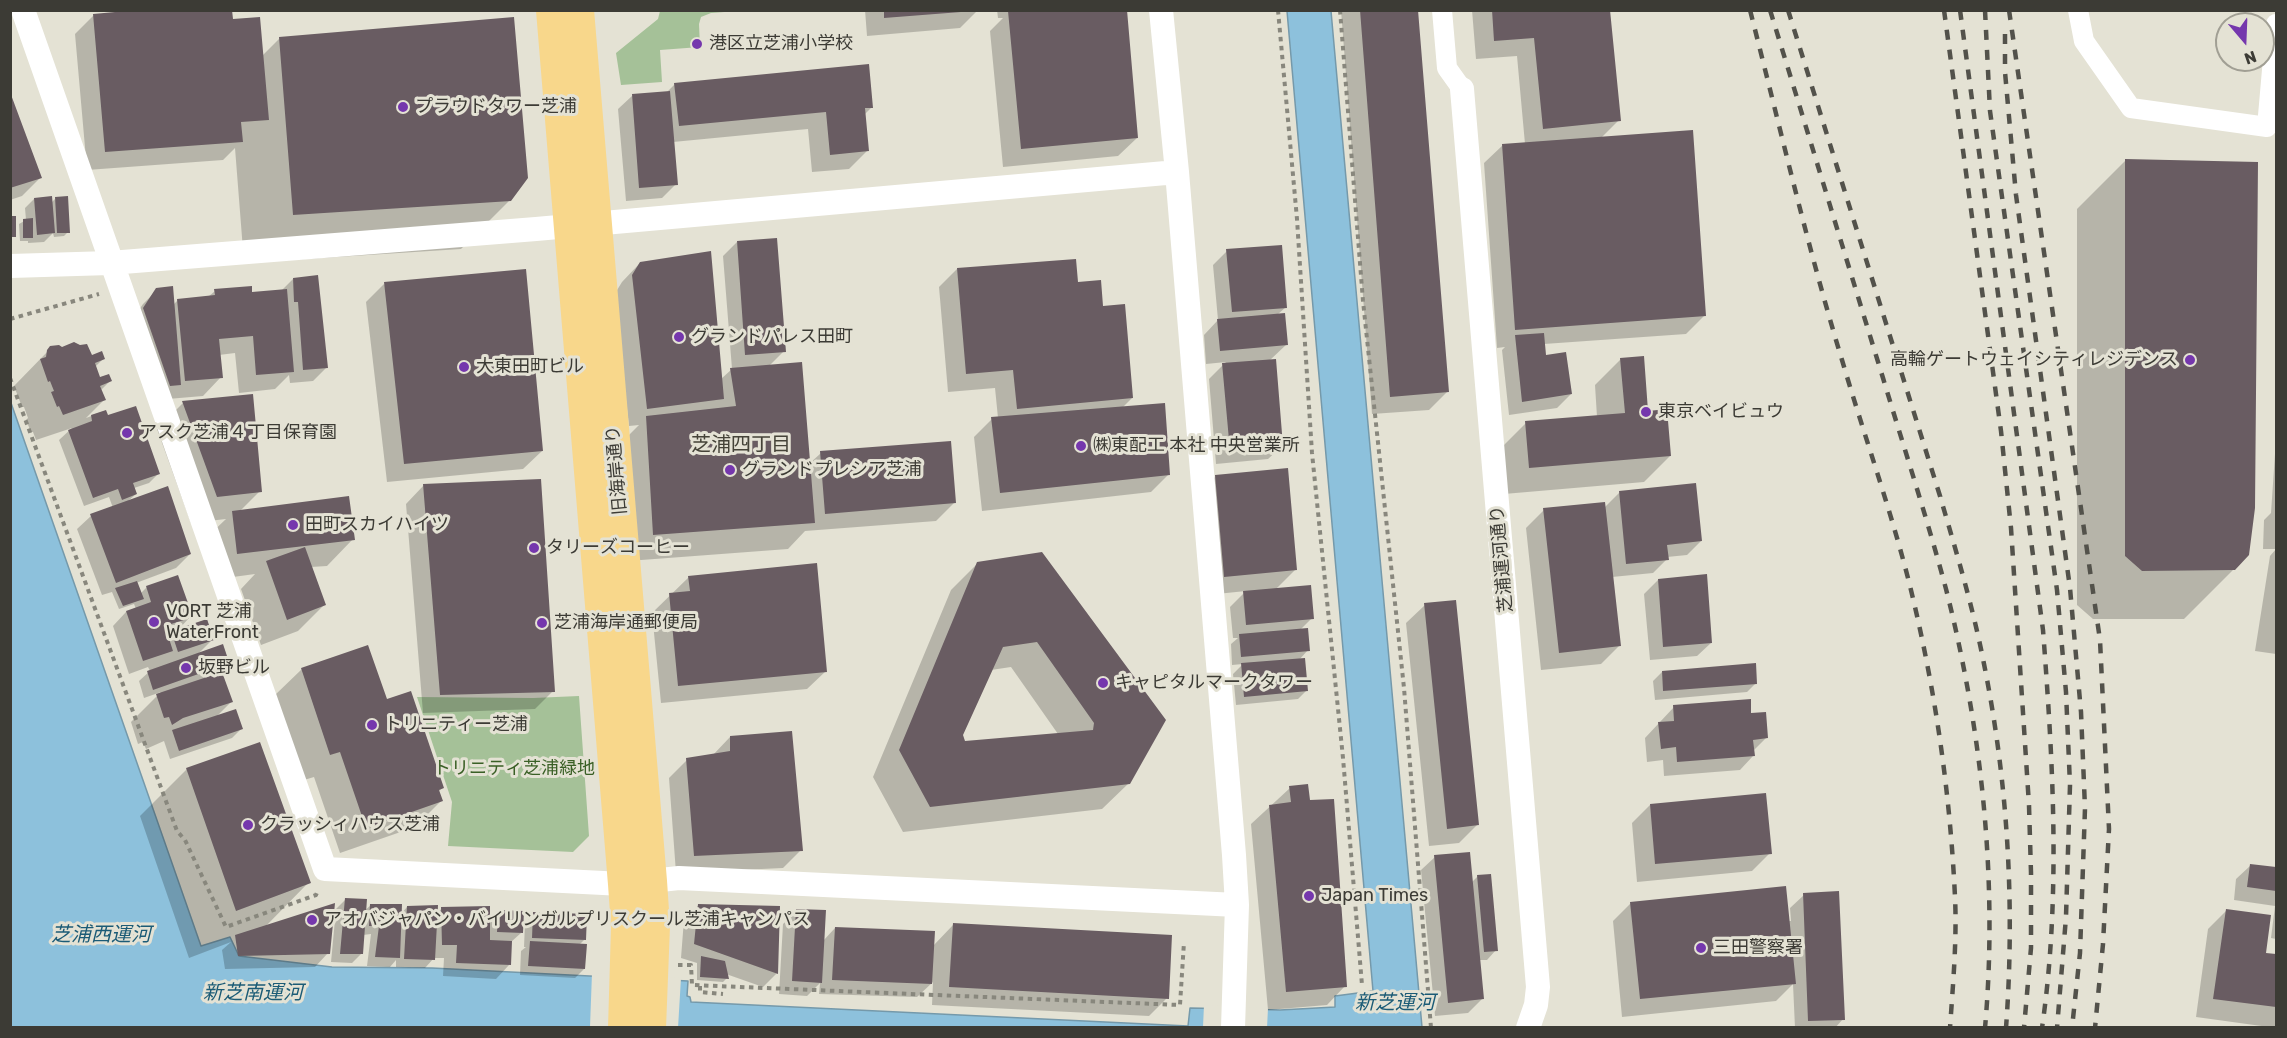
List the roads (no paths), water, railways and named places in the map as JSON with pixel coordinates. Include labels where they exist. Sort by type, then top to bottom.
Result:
[{"type":"main road","name":"旧海岸通り","points":[[550,10],[582,224],[652,881],[655,926],[652,964]]},
{"type":"main road","name":"旧海岸通り","points":[[579,10],[582,224],[623,884],[652,964]]},
{"type":"main road","points":[[623,1028],[652,964]]},
{"type":"main road","points":[[651,1028],[652,964]]},
{"type":"street","points":[[23,10],[110,263],[325,869],[623,884],[679,878],[1237,905]]},
{"type":"street","points":[[1161,10],[1177,172],[1237,905],[1233,1028]]},
{"type":"street","points":[[1442,10],[1448,68],[1462,89]]},
{"type":"street","points":[[2078,10],[2084,41],[2131,108],[2267,127],[2277,24]]},
{"type":"street","name":"芝浦運河通り","points":[[1462,89],[1538,987],[1536,1005],[1527,1028]]},
{"type":"street","points":[[11,266],[110,263],[1177,172]]},
{"type":"water","points":[[1287,11],[1331,11],[1422,1027],[11,1027],[10,400],[201,946],[230,937],[239,956],[332,967],[432,968],[688,981],[687,996],[690,997],[691,1002],[1188,1026],[1190,1008],[1280,1010],[1335,1007],[1335,996],[1373,991]]},
{"type":"railway","points":[[1750,10],[1817,273],[1903,558],[1927,663],[1940,740],[1953,857],[1955,929],[1950,1028]]},
{"type":"railway","points":[[1770,10],[1923,509],[1959,643],[1978,752],[1988,862],[1989,973],[1985,1028]]},
{"type":"railway","points":[[1788,10],[1940,496],[1980,643],[1999,754],[2004,799],[2010,936],[2006,1028]]},
{"type":"railway","points":[[1944,10],[2001,431],[2011,528],[2029,805],[2031,873],[2031,948],[2024,1028]]},
{"type":"railway","points":[[1960,10],[2043,630],[2050,729],[2053,879],[2052,929],[2042,1028]]},
{"type":"railway","points":[[1985,10],[1990,111],[2057,590],[2066,692],[2070,785],[2066,917],[2057,1028]]},
{"type":"railway","points":[[2009,10],[2100,640],[2109,829],[2103,944],[2095,1028]]},
{"type":"railway","points":[[2005,34],[2005,72],[2016,195],[2070,588],[2081,712],[2085,808],[2080,953],[2072,1028]]},
{"type":"place","name":"港区立芝浦小学校","points":[[697,44]]},
{"type":"place","name":"プラウドタワー芝浦","points":[[403,107]]},
{"type":"place","name":"グランドパレス田町","points":[[679,337]]},
{"type":"place","name":"高輪ゲートウェイシティレジデンス","points":[[2190,360]]},
{"type":"place","name":"大東田町ビル","points":[[464,367]]},
{"type":"place","name":"東京ベイビュウ","points":[[1646,412]]},
{"type":"place","name":"アスク芝浦４丁目保育園","points":[[127,433]]},
{"type":"place","name":"㈱東配工 本社 中央営業所","points":[[1081,446]]},
{"type":"place","name":"グランドプレシア芝浦","points":[[730,470]]},
{"type":"place","name":"田町スカイハイツ","points":[[293,525]]},
{"type":"place","name":"タリーズコーヒー","points":[[534,548]]},
{"type":"place","name":"VORT 芝浦 WaterFront","points":[[154,622]]},
{"type":"place","name":"芝浦海岸通郵便局","points":[[542,623]]},
{"type":"place","name":"坂野ビル","points":[[186,668]]},
{"type":"place","name":"キャピタルマークタワー","points":[[1103,683]]},
{"type":"place","name":"トリニティー芝浦","points":[[372,725]]},
{"type":"place","name":"クラッシィハウス芝浦","points":[[248,825]]},
{"type":"place","name":"Japan Times","points":[[1309,896]]},
{"type":"place","name":"アオバジャパン・バイリンガルプリスクール芝浦キャンパス","points":[[312,920]]},
{"type":"place","name":"三田警察署","points":[[1701,948]]},
{"type":"district","name":"芝浦四丁目","points":[[741,445]]},
{"type":"park label","name":"トリニティ芝浦緑地","points":[[514,769]]},
{"type":"water label","name":"芝浦西運河","points":[[101,935]]},
{"type":"water label","name":"新芝南運河","points":[[253,993]]},
{"type":"water label","name":"新芝運河","points":[[1395,1003]]}]
